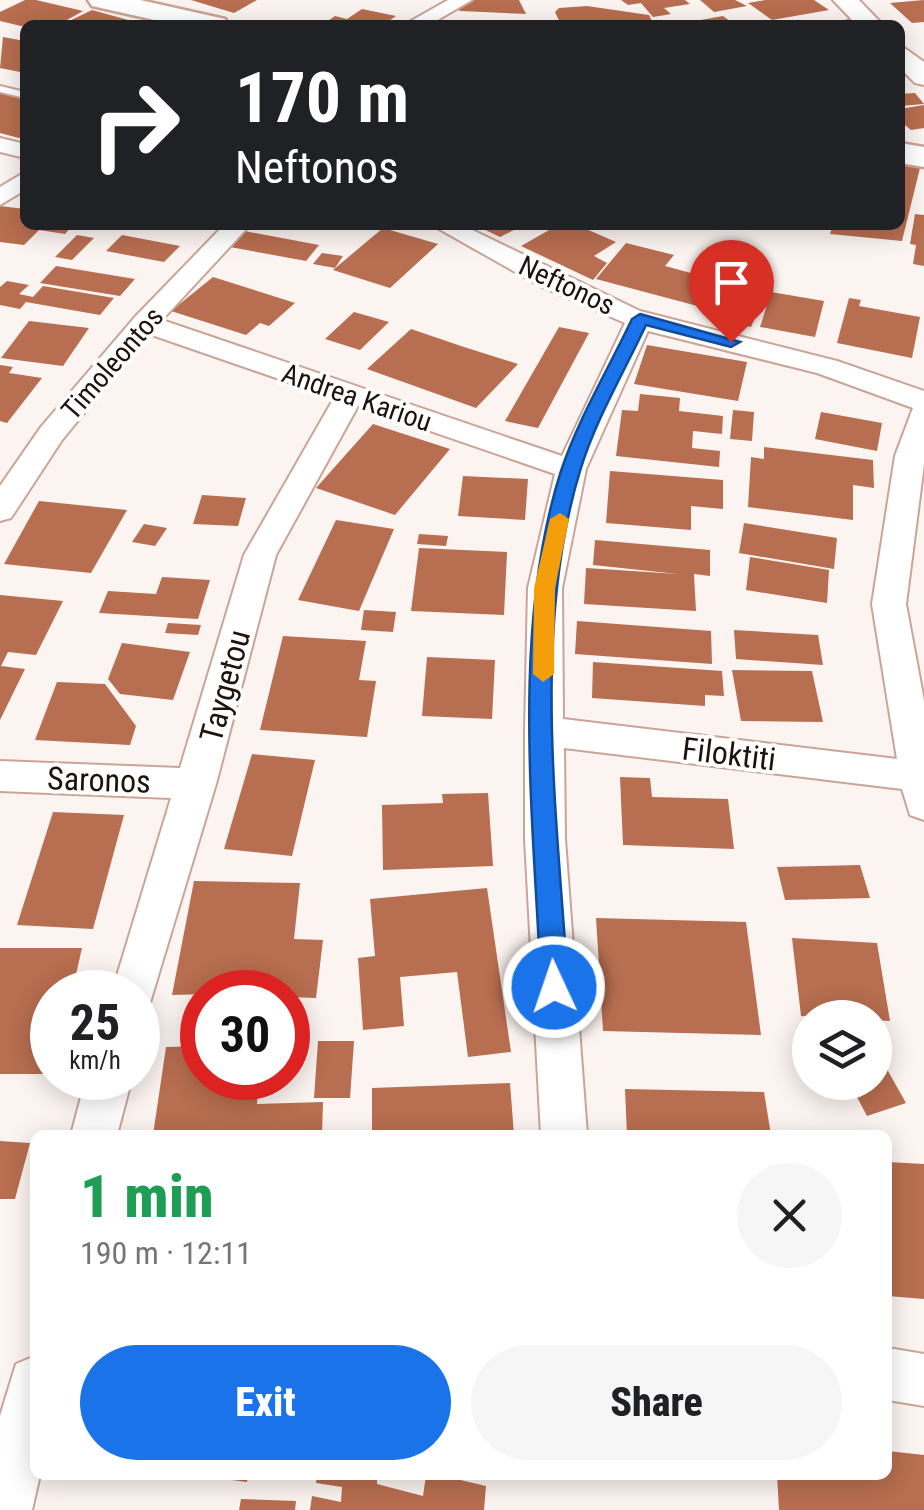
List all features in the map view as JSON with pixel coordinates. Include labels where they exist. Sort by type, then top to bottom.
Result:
[{"type":"main road","points":[[102,0],[156,5],[200,20]]},
{"type":"street","points":[[424,20],[463,0]]},
{"type":"street","points":[[905,59],[924,77]]},
{"type":"street","name":"Timoleontos","points":[[0,511],[34,454],[144,323],[233,230]]},
{"type":"street","name":"Neftonos","points":[[454,230],[581,295],[640,319],[805,358],[924,402]]},
{"type":"street","points":[[564,1130],[543,731],[544,588],[571,470],[640,319]]},
{"type":"street","name":"Andrea Kariou","points":[[144,323],[571,470]]},
{"type":"street","name":"Taygetou","points":[[141,970],[198,784],[260,555],[350,395]]},
{"type":"street","points":[[920,790],[889,604],[910,456],[924,412]]},
{"type":"street","points":[[0,449],[34,454]]},
{"type":"street","name":"Filoktiti","points":[[543,731],[920,790]]},
{"type":"street","name":"Saronos","points":[[0,776],[198,784]]},
{"type":"street","points":[[95,1130],[103,1100]]},
{"type":"street","points":[[892,1375],[924,1380]]},
{"type":"street","points":[[4,1510],[30,1403]]},
{"type":"building","points":[[25,0],[83,11],[67,20],[20,20],[20,26],[0,21],[0,12]]},
{"type":"building","points":[[191,0],[257,0],[234,13]]},
{"type":"building","points":[[469,0],[519,0],[526,14],[460,11],[456,6]]},
{"type":"building","points":[[621,0],[685,0],[690,4],[664,8],[671,14],[653,17],[641,3],[628,5]]},
{"type":"building","points":[[700,0],[735,0],[747,6],[714,12]]},
{"type":"building","points":[[814,0],[829,10],[772,20],[748,3]]},
{"type":"building","points":[[924,0],[924,22],[912,23],[890,3]]},
{"type":"building","points":[[587,6],[649,15],[652,20],[559,20],[555,12],[559,8]]},
{"type":"building","points":[[362,9],[396,16],[390,20],[329,20],[335,16],[347,19]]},
{"type":"building","points":[[92,10],[128,20],[71,20]]},
{"type":"building","points":[[3,37],[20,40],[20,72],[0,68]]},
{"type":"building","points":[[0,90],[20,96],[20,137],[0,133]]},
{"type":"building","points":[[915,93],[924,104],[905,106],[905,94]]},
{"type":"building","points":[[924,105],[924,128],[911,130],[905,125],[905,108]]},
{"type":"building","points":[[905,166],[920,168],[905,229]]},
{"type":"building","points":[[0,206],[20,208],[20,230],[39,230],[24,245],[0,242]]},
{"type":"building","points":[[915,214],[924,215],[924,266],[913,264],[916,245],[910,244]]},
{"type":"building","points":[[381,230],[438,244],[390,288],[333,270]]},
{"type":"building","points":[[485,230],[514,230],[500,237]]},
{"type":"building","points":[[549,230],[588,230],[616,242],[594,256],[607,263],[593,280],[521,246]]},
{"type":"building","points":[[831,230],[905,230],[902,241],[830,234]]},
{"type":"building","points":[[244,231],[319,245],[306,261],[230,247]]},
{"type":"building","points":[[77,235],[94,238],[72,260],[55,257]]},
{"type":"building","points":[[122,235],[180,246],[164,262],[106,251]]},
{"type":"building","points":[[626,243],[674,255],[665,266],[724,282],[705,308],[596,279]]},
{"type":"building","points":[[322,253],[343,256],[335,268],[313,264]]},
{"type":"building","points":[[56,266],[135,279],[120,296],[40,283]]},
{"type":"building","points":[[213,277],[295,303],[269,326],[260,323],[246,335],[171,311]]},
{"type":"building","points":[[7,281],[29,285],[19,294],[33,297],[43,286],[114,298],[100,315],[26,302],[20,309],[0,305],[0,287]]},
{"type":"building","points":[[727,287],[765,294],[751,327],[712,319]]},
{"type":"building","points":[[771,292],[824,301],[815,337],[760,327]]},
{"type":"building","points":[[849,298],[861,300],[859,306],[920,317],[912,358],[837,343]]},
{"type":"building","points":[[354,312],[389,322],[360,350],[325,339]]},
{"type":"building","points":[[29,321],[89,328],[63,366],[1,358]]},
{"type":"building","points":[[559,327],[589,333],[538,428],[505,421]]},
{"type":"building","points":[[411,329],[518,364],[476,408],[367,369]]},
{"type":"building","points":[[647,345],[747,362],[738,401],[634,384]]},
{"type":"building","points":[[0,365],[13,367],[9,373],[42,378],[7,423],[0,421]]},
{"type":"building","points":[[640,394],[680,398],[679,411],[723,416],[722,434],[693,431],[692,448],[720,451],[719,467],[616,456],[622,410],[638,411]]},
{"type":"building","points":[[733,410],[754,412],[752,441],[730,439]]},
{"type":"building","points":[[821,412],[882,423],[877,451],[815,439]]},
{"type":"building","points":[[373,424],[450,449],[395,515],[316,488]]},
{"type":"building","points":[[764,447],[873,460],[874,488],[853,485],[853,520],[748,507],[751,457],[764,459]]},
{"type":"building","points":[[610,471],[723,480],[723,509],[691,506],[691,530],[606,523]]},
{"type":"building","points":[[463,476],[528,479],[525,520],[458,516]]},
{"type":"building","points":[[202,495],[246,498],[238,526],[193,524]]},
{"type":"building","points":[[39,501],[127,510],[91,573],[4,564]]},
{"type":"building","points":[[336,520],[394,529],[359,611],[298,600]]},
{"type":"building","points":[[744,523],[837,538],[834,569],[739,553]]},
{"type":"building","points":[[144,524],[167,528],[155,546],[132,542]]},
{"type":"building","points":[[419,534],[448,536],[446,546],[417,544]]},
{"type":"building","points":[[595,540],[710,550],[710,576],[694,574],[696,611],[584,604],[586,568],[678,574],[593,565]]},
{"type":"building","points":[[419,548],[507,552],[504,615],[411,611]]},
{"type":"building","points":[[750,557],[829,570],[827,603],[746,590]]},
{"type":"building","points":[[162,577],[210,580],[198,619],[99,613],[108,591],[156,594]]},
{"type":"building","points":[[0,595],[63,601],[36,655],[8,652],[1,666],[25,669],[0,720]]},
{"type":"building","points":[[364,610],[396,612],[393,632],[361,630]]},
{"type":"building","points":[[577,621],[711,631],[712,664],[575,654]]},
{"type":"building","points":[[168,623],[201,625],[198,635],[165,633]]},
{"type":"building","points":[[734,630],[818,635],[823,665],[736,659]]},
{"type":"building","points":[[283,636],[366,641],[359,680],[376,681],[367,737],[260,730]]},
{"type":"building","points":[[122,643],[190,652],[173,700],[120,694],[108,679]]},
{"type":"building","points":[[427,657],[495,660],[492,719],[422,716]]},
{"type":"building","points":[[593,662],[722,671],[724,696],[705,695],[705,706],[592,698]]},
{"type":"building","points":[[732,670],[812,671],[823,722],[741,721]]},
{"type":"building","points":[[57,682],[105,684],[136,726],[130,745],[35,740]]},
{"type":"building","points":[[252,754],[315,760],[292,856],[224,849]]},
{"type":"building","points":[[620,777],[650,778],[652,797],[728,799],[734,849],[623,845]]},
{"type":"building","points":[[488,793],[493,866],[383,870],[382,805],[443,803],[442,794]]},
{"type":"building","points":[[53,812],[124,815],[93,929],[17,925]]},
{"type":"building","points":[[860,865],[870,898],[785,900],[777,867]]},
{"type":"building","points":[[194,881],[300,883],[294,939],[323,940],[316,998],[310,998],[310,970],[180,970],[180,995],[172,995]]},
{"type":"building","points":[[487,888],[511,1052],[468,1057],[457,972],[400,977],[404,1026],[363,1030],[358,958],[375,956],[370,899]]},
{"type":"building","points":[[596,918],[746,922],[761,1035],[603,1031]]},
{"type":"building","points":[[792,938],[877,943],[886,1000],[799,1000]]},
{"type":"building","points":[[0,948],[82,948],[77,970],[30,970],[30,1074],[0,1074]]},
{"type":"building","points":[[318,1041],[354,1041],[350,1098],[314,1098]]},
{"type":"building","points":[[166,1047],[180,1047],[180,1100],[323,1102],[322,1130],[154,1130]]},
{"type":"building","points":[[892,1078],[906,1103],[867,1116],[859,1100],[892,1100]]},
{"type":"building","points":[[510,1083],[514,1130],[372,1130],[372,1088]]},
{"type":"building","points":[[625,1089],[764,1092],[770,1130],[627,1130]]},
{"type":"building","points":[[0,1141],[30,1143],[15,1199],[0,1199]]},
{"type":"building","points":[[892,1162],[924,1164],[924,1299],[892,1296]]},
{"type":"building","points":[[892,1451],[924,1455],[924,1510],[779,1510],[777,1480],[892,1480]]},
{"type":"building","points":[[377,1480],[377,1484],[423,1496],[425,1480],[460,1480],[486,1486],[484,1510],[310,1510],[312,1496],[341,1502],[342,1487],[316,1483]]},
{"type":"building","points":[[241,1499],[296,1501],[295,1510],[239,1510]]},
{"type":"slow traffic","points":[[543,674],[544,588],[560,519]]},
{"type":"route","points":[[554,987],[543,731],[544,588],[571,470],[596,407],[640,319],[731,342]]}]
